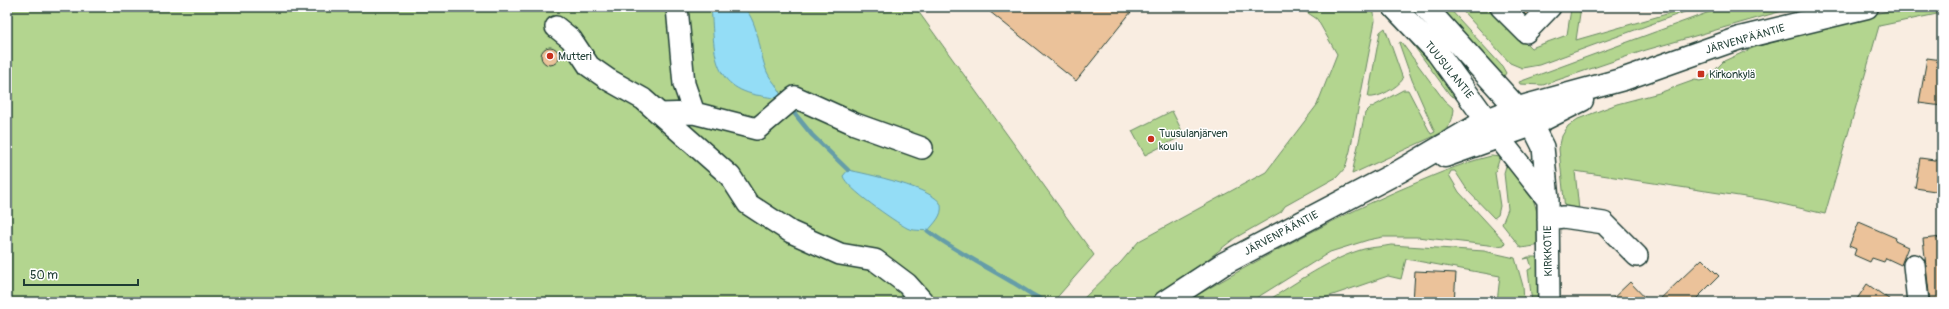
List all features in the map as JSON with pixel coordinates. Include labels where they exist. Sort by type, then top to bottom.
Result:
[{"type":"main road","name":"TUUSULANTIE","points":[[1394,7],[1437,52],[1493,129]]},
{"type":"main road","name":"TUUSULANTIE","points":[[1425,7],[1532,125]]},
{"type":"main road","name":"JÄRVENPÄÄNTIE","points":[[1165,302],[1223,264],[1400,171],[1493,129],[1518,108],[1624,79],[1740,38],[1867,7]]},
{"type":"main road","name":"JÄRVENPÄÄNTIE","points":[[1493,129],[1532,125],[1624,79]]},
{"type":"street","points":[[677,7],[684,84],[694,112]]},
{"type":"street","points":[[1501,7],[1526,32],[1550,7]]},
{"type":"street","points":[[556,27],[571,39],[588,66],[609,80],[643,99],[730,176],[748,204],[792,232],[840,254],[875,260],[907,284],[923,302]]},
{"type":"street","points":[[660,114],[694,112],[756,129],[795,97],[855,124],[922,148]]},
{"type":"street","name":"KIRKKOTIE","points":[[1532,125],[1543,147],[1548,209],[1549,302]]},
{"type":"street","points":[[1493,129],[1548,209],[1563,217],[1604,223],[1637,256]]},
{"type":"street","points":[[1914,264],[1918,302]]},
{"type":"green space","points":[[7,7],[915,7],[1094,255],[1053,302],[7,302]]},
{"type":"green space","points":[[1299,7],[1368,7],[1374,13],[1375,21],[1350,151],[1345,168],[1337,177],[1285,206],[1281,212],[1235,238],[1194,270],[1148,302],[1080,302],[1121,262],[1139,241],[1266,172],[1317,105],[1337,54],[1317,19]]},
{"type":"green space","points":[[1379,7],[1385,7],[1404,26],[1453,91],[1454,97],[1450,95],[1408,38]]},
{"type":"green space","points":[[1438,7],[1448,7],[1502,66],[1506,73],[1504,76],[1493,68]]},
{"type":"green space","points":[[1459,7],[1489,7],[1531,48],[1567,35],[1571,9],[1570,7],[1581,7],[1576,40],[1691,7],[1698,7],[1539,65],[1522,68],[1510,63]]},
{"type":"green space","points":[[1723,7],[1796,7],[1646,50],[1543,85],[1520,84],[1519,82]]},
{"type":"green space","points":[[1908,7],[1942,7],[1942,13],[1879,26],[1825,214],[1765,200],[1575,171],[1579,210],[1565,210],[1559,149],[1562,136],[1568,126],[1578,119],[1617,104],[1659,93],[1695,80],[1700,81],[1706,79],[1724,61],[1755,47],[1874,14]]},
{"type":"green space","points":[[1385,28],[1403,79],[1387,92],[1377,96],[1368,97],[1380,32]]},
{"type":"green space","points":[[1401,42],[1444,100],[1454,109],[1452,120],[1449,126],[1441,133],[1352,174],[1365,113],[1370,108],[1403,90],[1408,90],[1431,134],[1435,132],[1412,80],[1399,43]]},
{"type":"green space","points":[[1172,111],[1184,135],[1145,155],[1132,131]]},
{"type":"green space","points":[[1491,156],[1500,157],[1495,173],[1500,206],[1498,215],[1494,218],[1468,191],[1455,171],[1451,171],[1449,175],[1459,192],[1505,242],[1504,245],[1497,246],[1417,237],[1383,237],[1330,252],[1250,302],[1185,302],[1237,272],[1370,203],[1443,172]]},
{"type":"green space","points":[[1511,164],[1532,195],[1539,219],[1542,245],[1521,248],[1502,224],[1508,209],[1504,173],[1506,166]]},
{"type":"green space","points":[[1391,245],[1484,251],[1515,258],[1523,286],[1524,302],[1497,302],[1500,276],[1406,259],[1401,279],[1388,276],[1327,297],[1318,302],[1266,302],[1313,272],[1339,258],[1364,249]]},
{"type":"green space","points":[[1528,257],[1537,257],[1542,261],[1541,302],[1532,302],[1528,270],[1532,268],[1529,258],[1524,259]]},
{"type":"water","points":[[711,7],[744,7],[756,30],[767,72],[779,90],[781,97],[772,98],[741,90],[730,83],[722,73],[717,62]]},
{"type":"water","points":[[848,170],[869,174],[927,193],[937,199],[941,205],[941,213],[928,231],[909,229],[882,212],[852,188],[843,176]]},
{"type":"building","points":[[984,7],[1135,7],[1076,81]]},
{"type":"building","points":[[1518,7],[1533,7],[1526,15]]},
{"type":"building","name":"Mutteri","points":[[546,47],[554,47],[559,52],[557,63],[554,65],[546,65],[541,60],[541,52]]},
{"type":"building","points":[[1927,58],[1942,60],[1942,106],[1919,103]]},
{"type":"building","points":[[1920,158],[1942,161],[1942,192],[1915,188]]},
{"type":"building","points":[[1859,222],[1896,238],[1895,241],[1908,247],[1901,265],[1886,258],[1884,262],[1872,258],[1870,262],[1854,255],[1856,249],[1849,246]]},
{"type":"building","points":[[1942,237],[1942,302],[1930,302],[1923,239]]},
{"type":"building","points":[[1702,259],[1719,276],[1693,302],[1657,302]]},
{"type":"building","points":[[1415,271],[1456,273],[1454,302],[1413,302]]},
{"type":"building","points":[[1630,282],[1649,302],[1609,302]]},
{"type":"building","points":[[1867,284],[1893,302],[1855,302]]},
{"type":"waterway","points":[[791,109],[812,135],[848,170]]},
{"type":"waterway","points":[[928,231],[1034,296],[1049,302]]},
{"type":"place","name":"Mutteri","points":[[550,56]]},
{"type":"place","name":"Kirkonkylä","points":[[1701,74]]},
{"type":"place","name":"Tuusulanjärven koulu","points":[[1151,139]]}]
